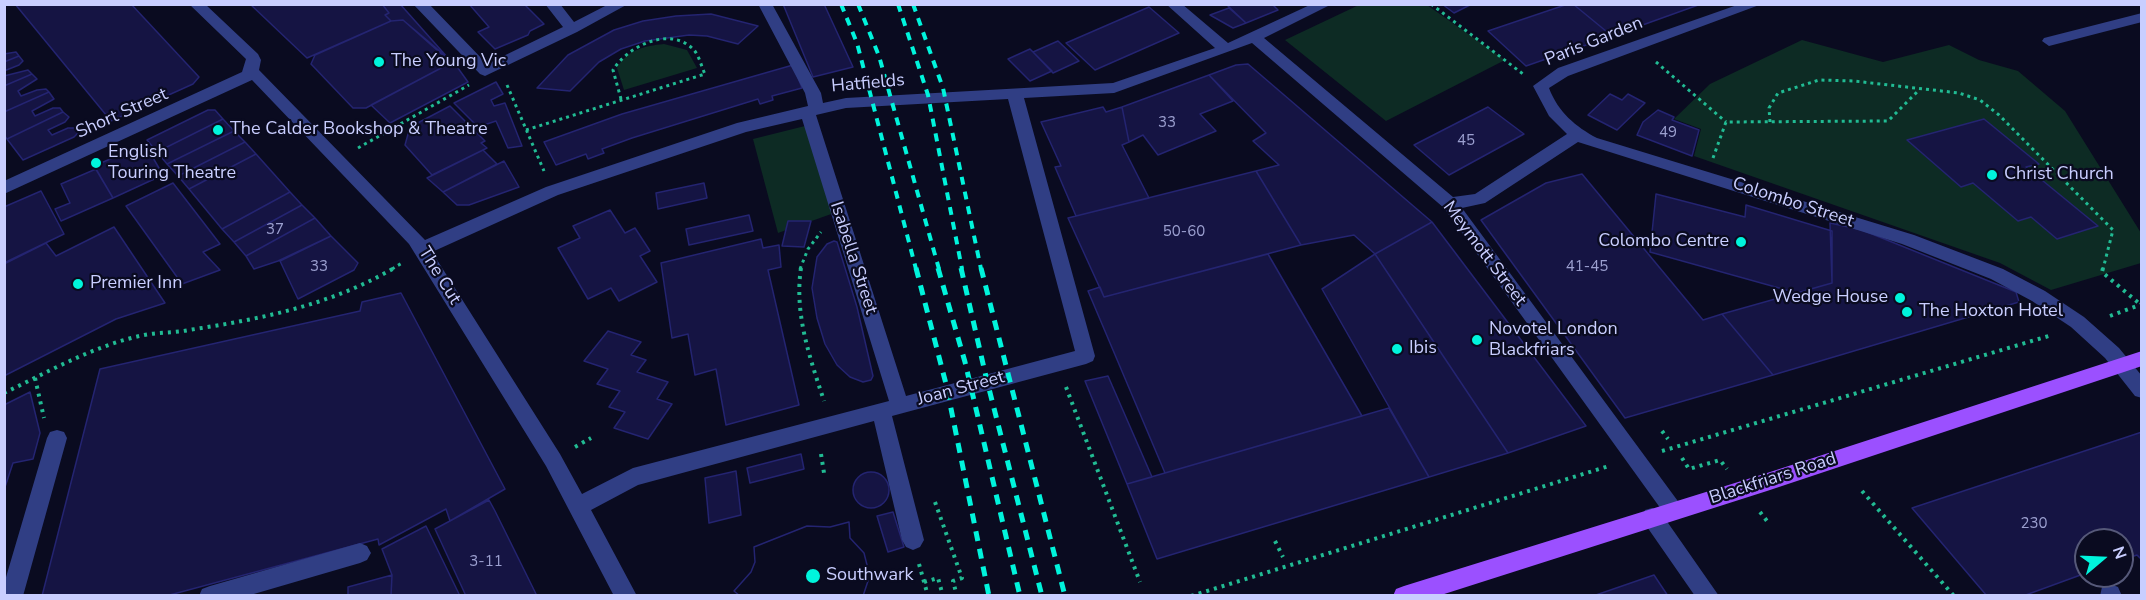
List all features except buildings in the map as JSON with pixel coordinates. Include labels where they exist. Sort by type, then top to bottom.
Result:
[{"type":"main road","name":"Blackfriars Road","points":[[1404,596],[1433,592],[1673,510],[2133,361]]},
{"type":"street","name":"The Cut","points":[[196,4],[253,57],[255,63],[252,71],[408,231],[422,249],[580,506],[626,596]]},
{"type":"street","points":[[420,4],[491,68],[621,4]]},
{"type":"street","points":[[552,4],[572,29]]},
{"type":"street","name":"Isabella Street","points":[[765,4],[813,93],[812,110],[891,408],[913,540]]},
{"type":"street","points":[[1173,4],[1226,49]]},
{"type":"street","name":"Hatfields","points":[[422,249],[466,227],[552,190],[677,147],[812,110],[846,103],[1114,88],[1254,38],[1325,4]]},
{"type":"street","name":"Paris Garden","points":[[1577,135],[1551,109],[1541,86],[1563,72],[1755,4]]},
{"type":"street","points":[[2049,41],[2142,16]]},
{"type":"street","name":"Meymott Street","points":[[1254,38],[1450,204],[1673,510]]},
{"type":"street","name":"Short Street","points":[[4,188],[233,84],[252,71]]},
{"type":"street","name":"Joan Street","points":[[580,506],[633,477],[1086,356],[1015,95]]},
{"type":"street","points":[[1450,204],[1479,199],[1577,135]]},
{"type":"street","name":"Colombo Street","points":[[1577,135],[1592,142],[1707,175],[1950,254],[2026,288],[2133,361],[2142,390]]},
{"type":"street","points":[[12,596],[57,438]]},
{"type":"street","points":[[1652,518],[1708,596]]},
{"type":"street","points":[[210,596],[360,553]]},
{"type":"path","points":[[1431,4],[1541,86]]},
{"type":"path","points":[[526,130],[705,74],[696,54],[683,44],[663,41],[640,45],[622,56],[613,70],[621,99]]},
{"type":"path","points":[[1637,45],[1726,122],[1888,121],[1920,89]]},
{"type":"path","points":[[338,159],[478,80],[491,68],[526,130],[552,190]]},
{"type":"path","points":[[1770,122],[1769,108],[1778,93],[1818,80],[1854,81],[1959,93],[1980,100],[1999,115],[2113,230],[2102,272],[2141,304]]},
{"type":"path","points":[[1707,175],[1726,122]]},
{"type":"path","points":[[831,424],[800,316],[799,293],[800,273],[811,241],[839,216]]},
{"type":"path","points":[[4,393],[79,358],[142,336],[183,332],[302,309],[378,279],[402,262]]},
{"type":"path","points":[[1191,596],[1634,458],[2082,326],[2141,304]]},
{"type":"path","points":[[1058,363],[1140,582]]},
{"type":"path","points":[[35,378],[45,425],[57,438]]},
{"type":"path","points":[[1662,431],[1668,439]]},
{"type":"path","points":[[572,449],[591,438]]},
{"type":"path","points":[[824,473],[820,454],[827,452]]},
{"type":"path","points":[[1682,458],[1689,469],[1720,460],[1729,472]]},
{"type":"path","points":[[1862,491],[1954,596]]},
{"type":"path","points":[[1760,512],[1767,521]]},
{"type":"path","points":[[1275,541],[1283,557]]},
{"type":"path","points":[[928,596],[924,582],[938,578],[943,596]]},
{"type":"green space","points":[[1361,4],[1427,5],[1505,60],[1386,121],[1285,40]]},
{"type":"green space","points":[[1802,40],[1883,62],[1949,45],[1979,60],[2018,71],[2065,111],[2141,233],[2141,263],[2051,290],[2000,263],[1694,156],[1701,129],[1674,119],[1710,84]]},
{"type":"green space","points":[[664,44],[687,50],[697,68],[624,90],[617,68],[621,62],[637,50]]},
{"type":"green space","points":[[809,125],[834,213],[778,233],[753,139]]},
{"type":"railway","points":[[841,4],[857,43],[916,269]]},
{"type":"railway","points":[[858,4],[879,56],[939,269]]},
{"type":"railway","points":[[898,4],[928,95],[962,269]]},
{"type":"railway","points":[[913,4],[943,88],[981,269]]},
{"type":"railway","points":[[916,268],[946,384],[989,596]]},
{"type":"railway","points":[[938,268],[965,362],[1020,596]]},
{"type":"railway","points":[[961,268],[987,381],[1042,596]]},
{"type":"railway","points":[[981,268],[1065,596]]},
{"type":"place","name":"The Young Vic","points":[[379,62]]},
{"type":"place","name":"The Calder Bookshop & Theatre","points":[[218,130]]},
{"type":"place","name":"English Touring Theatre","points":[[96,163]]},
{"type":"place","name":"Christ Church","points":[[1992,175]]},
{"type":"place","name":"Colombo Centre","points":[[1741,242]]},
{"type":"place","name":"Premier Inn","points":[[78,284]]},
{"type":"place","name":"Wedge House","points":[[1900,298]]},
{"type":"place","name":"The Hoxton Hotel","points":[[1907,312]]},
{"type":"place","name":"Novotel London Blackfriars","points":[[1477,340]]},
{"type":"place","name":"Ibis","points":[[1397,349]]},
{"type":"place","name":"Southwark","points":[[813,576]]}]
